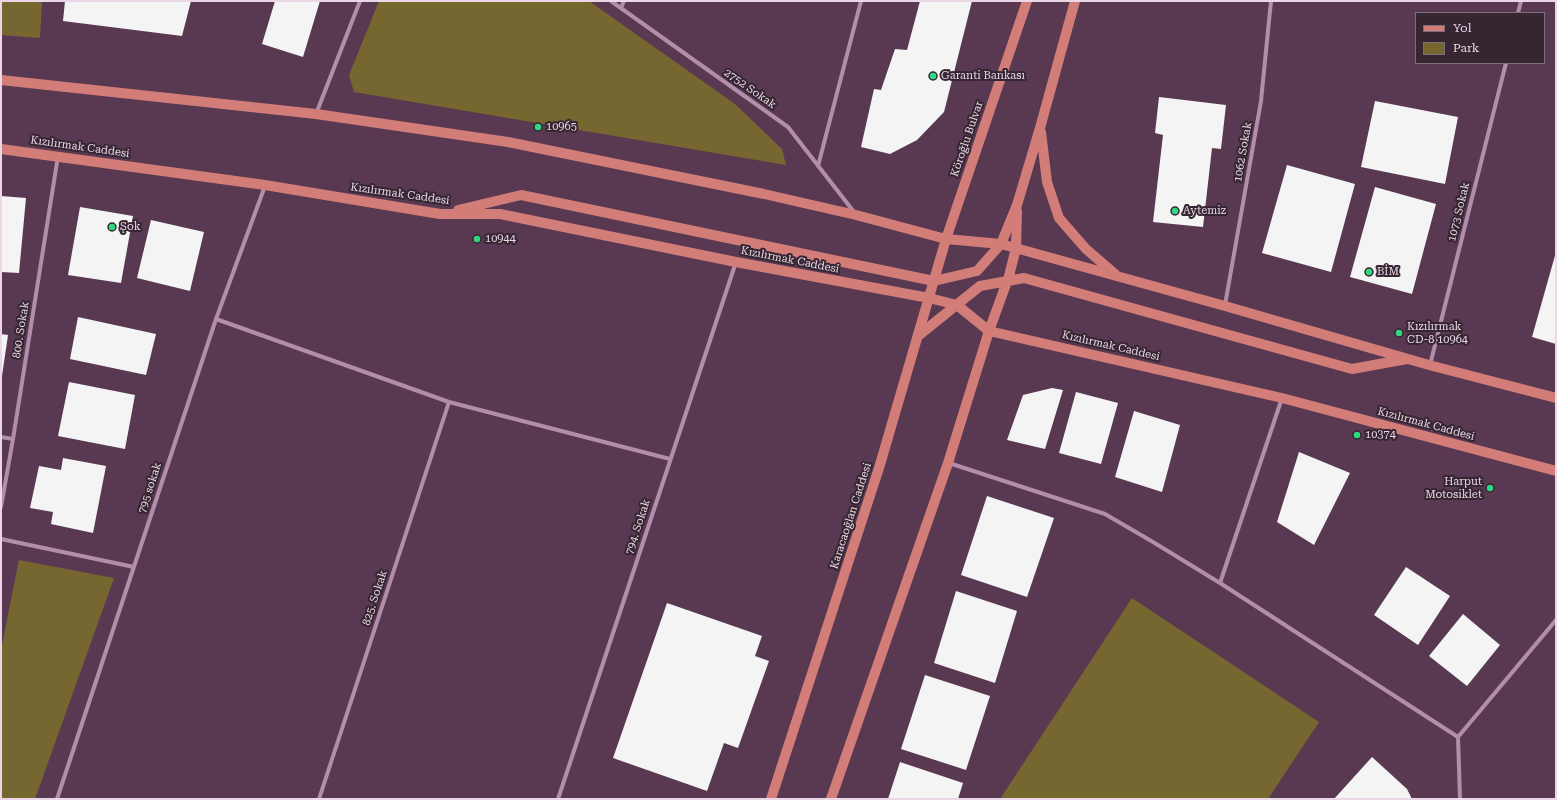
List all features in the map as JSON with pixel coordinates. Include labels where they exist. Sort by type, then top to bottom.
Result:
[{"type":"main road","name":"Köroğlu Bulvar","points":[[946,239],[1027,1]]},
{"type":"main road","points":[[440,214],[521,195],[934,281],[977,271],[1001,244],[1017,205],[1075,1]]},
{"type":"main road","points":[[1,80],[316,114],[508,142],[764,194],[946,239],[1001,244],[1116,275],[1430,365],[1556,398]]},
{"type":"main road","points":[[1040,128],[1047,182],[1059,218],[1086,248],[1116,275]]},
{"type":"main road","name":"Kızılırmak Caddesi","points":[[1,149],[265,185],[440,214],[500,214],[736,262],[929,298],[957,305],[989,331],[1282,398],[1556,471]]},
{"type":"main road","points":[[831,799],[948,463],[989,331],[1007,281],[1016,248],[1017,205]]},
{"type":"main road","name":"Karacaoğlan Caddesi","points":[[771,799],[879,468],[946,239]]},
{"type":"main road","points":[[918,336],[980,286],[1024,278],[1352,369],[1409,358]]},
{"type":"street","points":[[316,114],[360,1]]},
{"type":"street","name":"2752 Sokak","points":[[611,1],[788,127],[856,216]]},
{"type":"street","points":[[621,8],[624,1]]},
{"type":"street","points":[[818,166],[860,1]]},
{"type":"street","name":"1062 Sokak","points":[[1225,306],[1261,101],[1271,1]]},
{"type":"street","points":[[1518,12],[1521,1]]},
{"type":"street","name":"1073 Sokak","points":[[1430,365],[1506,64]]},
{"type":"street","name":"800. Sokak","points":[[1,507],[58,156]]},
{"type":"street","name":"795 sokak","points":[[57,799],[216,319],[265,185]]},
{"type":"street","name":"794. Sokak","points":[[558,799],[736,262]]},
{"type":"street","points":[[216,319],[449,402],[670,459]]},
{"type":"street","points":[[1220,584],[1282,398]]},
{"type":"street","name":"825. Sokak","points":[[318,799],[449,402]]},
{"type":"street","points":[[1,437],[13,439]]},
{"type":"street","points":[[948,463],[1105,514],[1220,584],[1458,737]]},
{"type":"street","points":[[1,539],[134,567]]},
{"type":"street","points":[[1460,799],[1458,737],[1556,620]]},
{"type":"green space","points":[[1,1],[42,1],[40,38],[1,35]]},
{"type":"green space","points":[[379,1],[589,1],[735,104],[782,149],[786,165],[354,92],[349,75]]},
{"type":"green space","points":[[19,560],[114,578],[35,799],[1,799],[1,650]]},
{"type":"green space","points":[[1132,598],[1319,722],[1268,799],[1000,799]]},
{"type":"building","points":[[65,1],[191,1],[182,36],[63,21]]},
{"type":"building","points":[[275,1],[320,1],[303,57],[262,44]]},
{"type":"building","points":[[920,1],[972,1],[944,112],[917,140],[890,154],[861,147],[874,89],[881,90],[895,49],[907,50]]},
{"type":"building","points":[[1159,97],[1226,105],[1221,149],[1212,148],[1203,227],[1153,222],[1163,135],[1155,133]]},
{"type":"building","points":[[1375,101],[1458,117],[1445,184],[1361,167]]},
{"type":"building","points":[[1287,165],[1355,184],[1331,272],[1262,253]]},
{"type":"building","points":[[1375,187],[1436,204],[1412,294],[1350,277]]},
{"type":"building","points":[[1,196],[26,198],[19,273],[1,272]]},
{"type":"building","points":[[80,207],[133,216],[121,283],[68,275]]},
{"type":"building","points":[[151,220],[204,232],[190,291],[137,278]]},
{"type":"building","points":[[1556,252],[1556,344],[1532,337]]},
{"type":"building","points":[[78,317],[156,334],[146,375],[70,359]]},
{"type":"building","points":[[1,334],[8,335],[2,376],[1,376]]},
{"type":"building","points":[[69,382],[135,395],[125,449],[58,436]]},
{"type":"building","points":[[1052,388],[1063,390],[1045,449],[1007,440],[1023,395]]},
{"type":"building","points":[[1076,392],[1118,403],[1101,464],[1059,453]]},
{"type":"building","points":[[1134,411],[1180,425],[1162,492],[1115,477]]},
{"type":"building","points":[[1299,452],[1350,473],[1314,545],[1277,522]]},
{"type":"building","points":[[63,458],[106,466],[93,533],[51,524],[53,512],[30,508],[39,466],[61,470]]},
{"type":"building","points":[[987,496],[1054,518],[1027,597],[961,575]]},
{"type":"building","points":[[1406,567],[1450,596],[1418,645],[1374,615]]},
{"type":"building","points":[[956,591],[1017,611],[995,683],[934,663]]},
{"type":"building","points":[[667,603],[762,636],[755,656],[769,661],[738,748],[724,743],[707,791],[613,758]]},
{"type":"building","points":[[1463,614],[1500,645],[1467,686],[1429,656]]},
{"type":"building","points":[[925,675],[990,696],[966,770],[901,749]]},
{"type":"building","points":[[1372,757],[1407,789],[1412,799],[1334,799]]},
{"type":"building","points":[[900,762],[963,783],[958,799],[888,799]]},
{"type":"place","name":"Garanti Bankası","points":[[933,76]]},
{"type":"place","name":"10965","points":[[538,127]]},
{"type":"place","name":"Aytemiz","points":[[1175,211]]},
{"type":"place","name":"Şok","points":[[112,227]]},
{"type":"place","name":"10944","points":[[477,239]]},
{"type":"place","name":"BİM","points":[[1369,272]]},
{"type":"place","name":"Kızılırmak CD-8 10964","points":[[1399,333]]},
{"type":"place","name":"10374","points":[[1357,435]]},
{"type":"place","name":"Harput Motosiklet","points":[[1490,488]]}]
